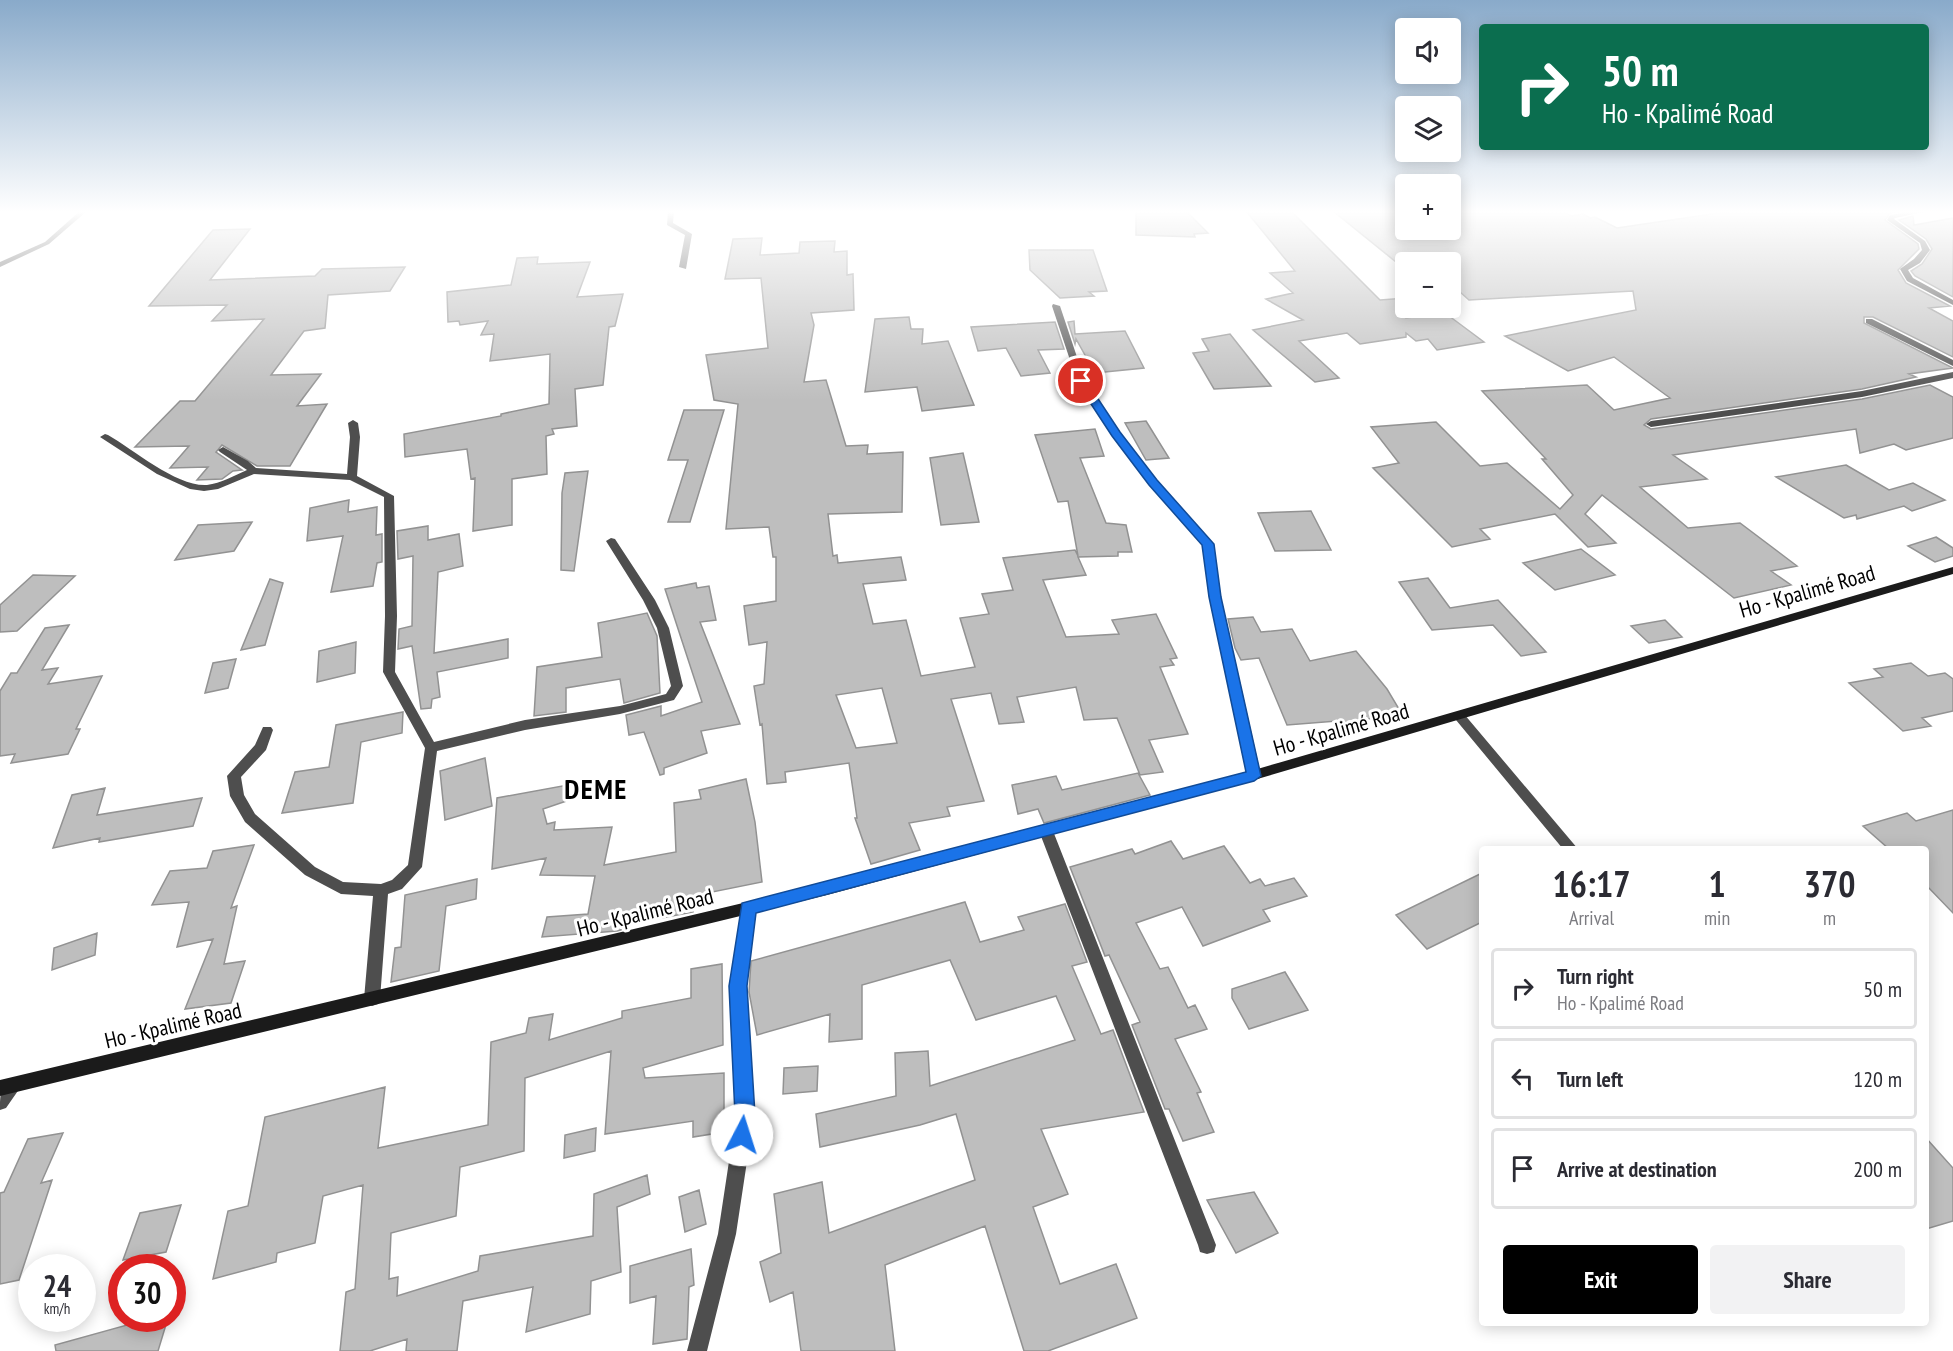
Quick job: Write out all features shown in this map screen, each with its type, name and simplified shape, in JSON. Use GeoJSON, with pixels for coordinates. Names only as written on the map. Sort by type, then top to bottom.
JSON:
{"type":"FeatureCollection","features":[{"type":"Feature","properties":{"kind":"main road","name":"Ho - Kpalimé Road"},"geometry":{"type":"LineString","coordinates":[[7,1086],[748,908],[1254,776],[1953,570]]}},
{"type":"Feature","properties":{"kind":"street"},"geometry":{"type":"LineString","coordinates":[[1907,274],[1910,279],[1953,303]]}},
{"type":"Feature","properties":{"kind":"street"},"geometry":{"type":"LineString","coordinates":[[1056,306],[1081,381],[1115,434],[1153,483],[1208,544],[1215,597],[1254,776]]}},
{"type":"Feature","properties":{"kind":"street"},"geometry":{"type":"LineString","coordinates":[[1869,321],[1953,363]]}},
{"type":"Feature","properties":{"kind":"street"},"geometry":{"type":"LineString","coordinates":[[1651,424],[1862,394],[1953,375]]}},
{"type":"Feature","properties":{"kind":"street"},"geometry":{"type":"LineString","coordinates":[[352,477],[351,464],[358,439],[353,423]]}},
{"type":"Feature","properties":{"kind":"street"},"geometry":{"type":"LineString","coordinates":[[105,438],[176,480],[201,489],[218,487],[253,471],[352,477],[389,496],[391,616],[389,672],[431,748],[415,867],[397,885],[381,890],[340,888],[310,871],[250,818],[237,796],[234,776],[261,747],[267,730]]}},
{"type":"Feature","properties":{"kind":"street"},"geometry":{"type":"LineString","coordinates":[[223,450],[245,463],[253,471]]}},
{"type":"Feature","properties":{"kind":"street"},"geometry":{"type":"LineString","coordinates":[[431,748],[525,725],[620,710],[670,697],[675,693],[677,686],[663,628],[649,600],[611,541]]}},
{"type":"Feature","properties":{"kind":"street"},"geometry":{"type":"LineString","coordinates":[[1460,717],[1568,846]]}},
{"type":"Feature","properties":{"kind":"street"},"geometry":{"type":"LineString","coordinates":[[1046,831],[1207,1245]]}},
{"type":"Feature","properties":{"kind":"street"},"geometry":{"type":"LineString","coordinates":[[372,999],[381,890]]}},
{"type":"Feature","properties":{"kind":"street"},"geometry":{"type":"LineString","coordinates":[[697,1351],[727,1234],[745,1115],[738,986],[748,908]]}},
{"type":"Feature","properties":{"kind":"street"},"geometry":{"type":"LineString","coordinates":[[0,1102],[7,1086]]}},
{"type":"Feature","properties":{"kind":"building"},"geometry":{"type":"Polygon","coordinates":[[[176,274],[215,274],[210,280],[315,276],[317,274],[401,274],[390,291],[328,295],[325,328],[304,331],[271,375],[321,374],[297,406],[327,404],[290,466],[257,466],[222,445],[216,452],[242,470],[233,471],[222,479],[197,480],[208,467],[170,468],[189,446],[135,447],[180,401],[195,401],[264,319],[212,321],[227,305],[149,306],[176,274]]]}},
{"type":"Feature","properties":{"kind":"building"},"geometry":{"type":"Polygon","coordinates":[[[513,274],[586,274],[577,297],[623,294],[615,326],[609,327],[603,385],[575,389],[577,426],[552,429],[554,434],[546,436],[547,474],[512,479],[512,525],[473,531],[475,478],[471,479],[467,449],[405,457],[404,434],[501,416],[501,414],[549,404],[550,354],[490,361],[494,334],[481,335],[488,321],[460,325],[459,321],[448,322],[447,292],[511,285],[513,274]]]}},
{"type":"Feature","properties":{"kind":"building"},"geometry":{"type":"Polygon","coordinates":[[[726,274],[853,274],[854,310],[811,313],[814,325],[804,382],[826,380],[846,446],[868,445],[867,454],[903,452],[902,512],[828,514],[833,556],[837,555],[838,563],[901,557],[906,580],[863,584],[873,624],[906,620],[921,676],[975,667],[960,618],[989,614],[982,594],[1013,590],[1003,558],[1075,550],[1078,556],[1068,501],[1058,502],[1035,435],[1095,429],[1104,456],[1080,458],[1106,523],[1126,525],[1132,552],[1118,552],[1118,556],[1078,557],[1086,575],[1043,580],[1066,637],[1119,634],[1112,620],[1156,614],[1177,658],[1170,659],[1174,665],[1160,667],[1188,734],[1149,740],[1163,772],[1140,775],[1117,718],[1084,720],[1076,687],[1017,697],[1024,722],[999,724],[991,693],[951,699],[984,801],[947,807],[950,816],[909,823],[920,850],[871,864],[855,818],[857,818],[849,763],[785,772],[786,782],[767,784],[762,724],[760,725],[754,686],[764,684],[767,642],[749,645],[744,606],[776,601],[776,557],[773,557],[769,527],[726,529],[738,404],[714,400],[706,355],[768,348],[761,278],[725,279],[726,274]],[[882,688],[836,695],[856,748],[897,743],[882,688]]]}},
{"type":"Feature","properties":{"kind":"building"},"geometry":{"type":"Polygon","coordinates":[[[1034,274],[1101,274],[1107,291],[1089,292],[1094,296],[1060,298],[1034,274]]]}},
{"type":"Feature","properties":{"kind":"building"},"geometry":{"type":"Polygon","coordinates":[[[1271,274],[1354,274],[1380,300],[1395,299],[1395,318],[1452,318],[1484,342],[1437,350],[1428,339],[1416,341],[1406,333],[1406,337],[1360,344],[1347,333],[1299,341],[1339,378],[1315,382],[1253,330],[1303,320],[1266,299],[1293,293],[1271,274]]]}},
{"type":"Feature","properties":{"kind":"building"},"geometry":{"type":"Polygon","coordinates":[[[1461,274],[1900,274],[1906,283],[1950,306],[1929,308],[1953,321],[1953,357],[1873,317],[1864,317],[1864,323],[1953,368],[1909,374],[1916,377],[1862,389],[1651,419],[1644,425],[1651,429],[1862,399],[1930,385],[1953,397],[1953,438],[1906,450],[1894,444],[1860,453],[1856,429],[1673,455],[1707,479],[1640,487],[1688,528],[1740,523],[1797,566],[1771,571],[1791,585],[1734,598],[1602,495],[1585,514],[1616,543],[1588,547],[1555,514],[1480,529],[1490,539],[1452,547],[1373,468],[1399,463],[1371,427],[1436,422],[1480,466],[1507,463],[1560,509],[1573,495],[1542,459],[1546,459],[1482,391],[1587,385],[1614,410],[1670,398],[1614,357],[1568,371],[1505,336],[1636,310],[1633,291],[1469,300],[1461,293],[1461,274]]]}},
{"type":"Feature","properties":{"kind":"building"},"geometry":{"type":"Polygon","coordinates":[[[1913,274],[1953,274],[1953,297],[1913,274]]]}},
{"type":"Feature","properties":{"kind":"building"},"geometry":{"type":"Polygon","coordinates":[[[909,317],[911,329],[923,329],[922,344],[948,341],[974,405],[922,411],[917,387],[865,392],[875,319],[909,317]]]}},
{"type":"Feature","properties":{"kind":"building"},"geometry":{"type":"Polygon","coordinates":[[[1074,321],[1075,334],[1125,331],[1144,368],[1095,373],[1076,339],[1075,344],[1068,322],[1074,321]]]}},
{"type":"Feature","properties":{"kind":"building"},"geometry":{"type":"Polygon","coordinates":[[[1055,322],[1064,349],[1038,350],[1050,373],[1021,376],[1006,348],[978,351],[971,327],[1055,322]]]}},
{"type":"Feature","properties":{"kind":"building"},"geometry":{"type":"Polygon","coordinates":[[[1230,334],[1271,386],[1214,389],[1193,353],[1209,351],[1202,339],[1230,334]]]}},
{"type":"Feature","properties":{"kind":"building"},"geometry":{"type":"Polygon","coordinates":[[[684,410],[724,410],[690,522],[668,522],[688,460],[668,460],[684,410]]]}},
{"type":"Feature","properties":{"kind":"building"},"geometry":{"type":"Polygon","coordinates":[[[1146,421],[1169,458],[1146,460],[1125,423],[1146,421]]]}},
{"type":"Feature","properties":{"kind":"building"},"geometry":{"type":"Polygon","coordinates":[[[963,453],[979,522],[941,525],[930,458],[963,453]]]}},
{"type":"Feature","properties":{"kind":"building"},"geometry":{"type":"Polygon","coordinates":[[[1846,465],[1889,490],[1913,483],[1945,500],[1912,511],[1904,506],[1857,519],[1856,515],[1844,518],[1776,477],[1846,465]]]}},
{"type":"Feature","properties":{"kind":"building"},"geometry":{"type":"Polygon","coordinates":[[[588,471],[574,571],[561,570],[562,493],[565,473],[588,471]]]}},
{"type":"Feature","properties":{"kind":"building"},"geometry":{"type":"Polygon","coordinates":[[[349,500],[348,512],[377,507],[376,535],[382,534],[382,562],[377,563],[373,586],[331,592],[343,536],[307,541],[310,508],[349,500]]]}},
{"type":"Feature","properties":{"kind":"building"},"geometry":{"type":"Polygon","coordinates":[[[1311,511],[1331,550],[1275,551],[1258,513],[1311,511]]]}},
{"type":"Feature","properties":{"kind":"building"},"geometry":{"type":"Polygon","coordinates":[[[252,522],[234,551],[175,560],[198,525],[252,522]]]}},
{"type":"Feature","properties":{"kind":"building"},"geometry":{"type":"Polygon","coordinates":[[[428,526],[428,540],[459,534],[463,566],[438,572],[434,653],[508,639],[508,658],[437,672],[440,697],[432,699],[431,708],[421,709],[412,646],[398,649],[399,629],[412,626],[413,556],[398,559],[397,531],[428,526]]]}},
{"type":"Feature","properties":{"kind":"building"},"geometry":{"type":"Polygon","coordinates":[[[1936,537],[1953,548],[1953,556],[1935,562],[1908,546],[1936,537]]]}},
{"type":"Feature","properties":{"kind":"building"},"geometry":{"type":"Polygon","coordinates":[[[1581,549],[1615,575],[1555,590],[1523,563],[1581,549]]]}},
{"type":"Feature","properties":{"kind":"building"},"geometry":{"type":"Polygon","coordinates":[[[33,575],[75,576],[17,631],[0,632],[0,605],[33,575]]]}},
{"type":"Feature","properties":{"kind":"building"},"geometry":{"type":"Polygon","coordinates":[[[1428,578],[1450,608],[1498,600],[1546,652],[1521,656],[1493,625],[1432,630],[1399,582],[1428,578]]]}},
{"type":"Feature","properties":{"kind":"building"},"geometry":{"type":"Polygon","coordinates":[[[270,579],[283,583],[265,645],[241,650],[270,579]]]}},
{"type":"Feature","properties":{"kind":"building"},"geometry":{"type":"Polygon","coordinates":[[[696,583],[697,588],[709,586],[716,620],[700,622],[740,724],[701,731],[707,753],[664,768],[664,774],[660,775],[644,732],[629,735],[626,715],[661,706],[661,716],[702,702],[665,589],[696,583]]]}},
{"type":"Feature","properties":{"kind":"building"},"geometry":{"type":"Polygon","coordinates":[[[647,613],[657,636],[660,693],[624,703],[620,679],[566,688],[566,712],[534,716],[537,667],[602,657],[598,623],[647,613]]]}},
{"type":"Feature","properties":{"kind":"building"},"geometry":{"type":"Polygon","coordinates":[[[1253,617],[1261,632],[1292,629],[1310,661],[1356,651],[1387,689],[1405,719],[1384,721],[1382,717],[1338,723],[1337,721],[1287,725],[1259,658],[1241,660],[1235,648],[1228,619],[1253,617]]]}},
{"type":"Feature","properties":{"kind":"building"},"geometry":{"type":"Polygon","coordinates":[[[1665,620],[1682,637],[1649,643],[1631,626],[1665,620]]]}},
{"type":"Feature","properties":{"kind":"building"},"geometry":{"type":"Polygon","coordinates":[[[69,625],[42,670],[58,668],[48,684],[102,676],[76,729],[80,729],[68,754],[11,763],[15,754],[0,756],[0,691],[11,673],[17,673],[45,628],[69,625]]]}},
{"type":"Feature","properties":{"kind":"building"},"geometry":{"type":"Polygon","coordinates":[[[356,642],[355,673],[317,682],[319,651],[356,642]]]}},
{"type":"Feature","properties":{"kind":"building"},"geometry":{"type":"Polygon","coordinates":[[[236,659],[228,688],[205,693],[213,663],[236,659]]]}},
{"type":"Feature","properties":{"kind":"building"},"geometry":{"type":"Polygon","coordinates":[[[1911,663],[1928,676],[1945,673],[1953,679],[1953,711],[1922,718],[1931,726],[1903,731],[1849,683],[1883,677],[1874,669],[1911,663]]]}},
{"type":"Feature","properties":{"kind":"building"},"geometry":{"type":"Polygon","coordinates":[[[403,712],[402,733],[361,742],[353,803],[282,813],[295,772],[329,767],[336,725],[403,712]]]}},
{"type":"Feature","properties":{"kind":"building"},"geometry":{"type":"Polygon","coordinates":[[[485,758],[492,806],[445,820],[440,771],[485,758]]]}},
{"type":"Feature","properties":{"kind":"building"},"geometry":{"type":"Polygon","coordinates":[[[1138,773],[1150,795],[1044,823],[1038,809],[1018,814],[1012,785],[1056,776],[1062,790],[1138,773]]]}},
{"type":"Feature","properties":{"kind":"building"},"geometry":{"type":"Polygon","coordinates":[[[746,779],[755,822],[762,882],[692,896],[693,912],[621,926],[621,930],[617,931],[542,937],[547,917],[588,914],[595,876],[540,875],[546,858],[492,869],[497,798],[584,782],[587,794],[543,809],[547,824],[555,822],[554,830],[612,827],[604,865],[676,852],[674,803],[701,799],[699,790],[746,779]]]}},
{"type":"Feature","properties":{"kind":"building"},"geometry":{"type":"Polygon","coordinates":[[[105,788],[97,815],[202,798],[193,826],[99,842],[100,838],[53,848],[72,795],[105,788]]]}},
{"type":"Feature","properties":{"kind":"building"},"geometry":{"type":"Polygon","coordinates":[[[1953,810],[1953,913],[1929,888],[1929,846],[1886,846],[1863,826],[1907,813],[1916,821],[1953,810]]]}},
{"type":"Feature","properties":{"kind":"building"},"geometry":{"type":"Polygon","coordinates":[[[1171,841],[1183,859],[1224,846],[1250,883],[1260,879],[1265,886],[1294,878],[1307,896],[1263,910],[1270,921],[1203,946],[1182,907],[1136,923],[1160,969],[1168,967],[1188,1008],[1195,1005],[1207,1029],[1175,1039],[1201,1092],[1197,1093],[1214,1132],[1183,1141],[1169,1109],[1165,1109],[1132,1025],[1140,1022],[1109,955],[1105,956],[1070,867],[1132,849],[1135,854],[1171,841]]]}},
{"type":"Feature","properties":{"kind":"building"},"geometry":{"type":"Polygon","coordinates":[[[254,845],[231,908],[237,906],[224,964],[245,961],[231,1003],[185,1009],[213,939],[177,947],[189,902],[152,905],[170,871],[207,868],[213,851],[254,845]]]}},
{"type":"Feature","properties":{"kind":"building"},"geometry":{"type":"Polygon","coordinates":[[[1479,874],[1479,923],[1427,949],[1396,915],[1479,874]]]}},
{"type":"Feature","properties":{"kind":"building"},"geometry":{"type":"Polygon","coordinates":[[[477,879],[476,899],[446,906],[439,971],[391,982],[395,948],[401,947],[405,895],[477,879]]]}},
{"type":"Feature","properties":{"kind":"building"},"geometry":{"type":"Polygon","coordinates":[[[965,902],[980,942],[1024,930],[1018,917],[1065,904],[1087,962],[1072,966],[1101,1034],[1113,1030],[1144,1112],[1041,1129],[1068,1194],[1033,1207],[1060,1284],[1116,1264],[1137,1318],[1048,1351],[1024,1351],[985,1226],[885,1265],[895,1351],[801,1351],[793,1292],[770,1302],[760,1262],[781,1253],[774,1194],[822,1182],[829,1233],[975,1180],[956,1114],[920,1125],[820,1147],[816,1114],[896,1096],[895,1053],[928,1051],[930,1086],[1075,1040],[1056,996],[976,1020],[950,960],[862,985],[862,1039],[829,1042],[830,1014],[757,1035],[749,992],[751,961],[965,902]]]}},
{"type":"Feature","properties":{"kind":"building"},"geometry":{"type":"Polygon","coordinates":[[[97,933],[95,955],[52,970],[54,948],[97,933]]]}},
{"type":"Feature","properties":{"kind":"building"},"geometry":{"type":"Polygon","coordinates":[[[722,964],[723,1045],[643,1068],[645,1078],[724,1073],[724,1132],[693,1137],[693,1121],[605,1134],[611,1051],[525,1078],[524,1151],[460,1167],[456,1216],[391,1233],[389,1279],[398,1277],[397,1296],[478,1271],[480,1256],[593,1236],[594,1194],[647,1175],[650,1194],[617,1207],[621,1272],[591,1281],[590,1314],[526,1332],[533,1287],[463,1301],[457,1351],[406,1351],[407,1339],[370,1351],[340,1351],[346,1292],[355,1289],[363,1185],[323,1196],[315,1243],[277,1253],[276,1262],[213,1279],[228,1211],[248,1206],[265,1117],[385,1087],[378,1148],[488,1125],[491,1042],[526,1033],[529,1018],[553,1014],[549,1040],[622,1018],[622,1011],[691,998],[691,969],[722,964]]]}},
{"type":"Feature","properties":{"kind":"building"},"geometry":{"type":"Polygon","coordinates":[[[1285,972],[1308,1010],[1249,1029],[1232,998],[1232,989],[1285,972]]]}},
{"type":"Feature","properties":{"kind":"building"},"geometry":{"type":"Polygon","coordinates":[[[818,1066],[817,1091],[783,1094],[784,1068],[818,1066]]]}},
{"type":"Feature","properties":{"kind":"building"},"geometry":{"type":"Polygon","coordinates":[[[596,1128],[595,1151],[564,1158],[565,1135],[596,1128]]]}},
{"type":"Feature","properties":{"kind":"building"},"geometry":{"type":"Polygon","coordinates":[[[63,1133],[41,1183],[52,1180],[28,1254],[18,1254],[18,1280],[0,1284],[0,1193],[4,1192],[28,1139],[63,1133]]]}},
{"type":"Feature","properties":{"kind":"building"},"geometry":{"type":"Polygon","coordinates":[[[1929,1141],[1953,1168],[1953,1221],[1929,1228],[1929,1141]]]}},
{"type":"Feature","properties":{"kind":"building"},"geometry":{"type":"Polygon","coordinates":[[[699,1190],[706,1224],[685,1232],[679,1197],[699,1190]]]}},
{"type":"Feature","properties":{"kind":"building"},"geometry":{"type":"Polygon","coordinates":[[[1254,1192],[1278,1233],[1236,1253],[1207,1200],[1254,1192]]]}},
{"type":"Feature","properties":{"kind":"building"},"geometry":{"type":"Polygon","coordinates":[[[181,1205],[166,1252],[125,1254],[140,1213],[181,1205]]]}},
{"type":"Feature","properties":{"kind":"building"},"geometry":{"type":"Polygon","coordinates":[[[691,1249],[694,1285],[689,1287],[687,1339],[653,1344],[656,1296],[630,1303],[630,1266],[691,1249]]]}},
{"type":"Feature","properties":{"kind":"building"},"geometry":{"type":"Polygon","coordinates":[[[108,1330],[164,1332],[158,1351],[56,1351],[55,1345],[108,1330]]]}},
{"type":"Feature","properties":{"kind":"district","name":"DEME"},"geometry":{"type":"Point","coordinates":[596,789]}},
{"type":"Feature","properties":{"kind":"route"},"geometry":{"type":"LineString","coordinates":[[742,1135],[745,1115],[738,986],[748,908],[1254,776],[1215,597],[1208,544],[1153,483],[1115,434],[1097,402],[1081,381]]}}]}
